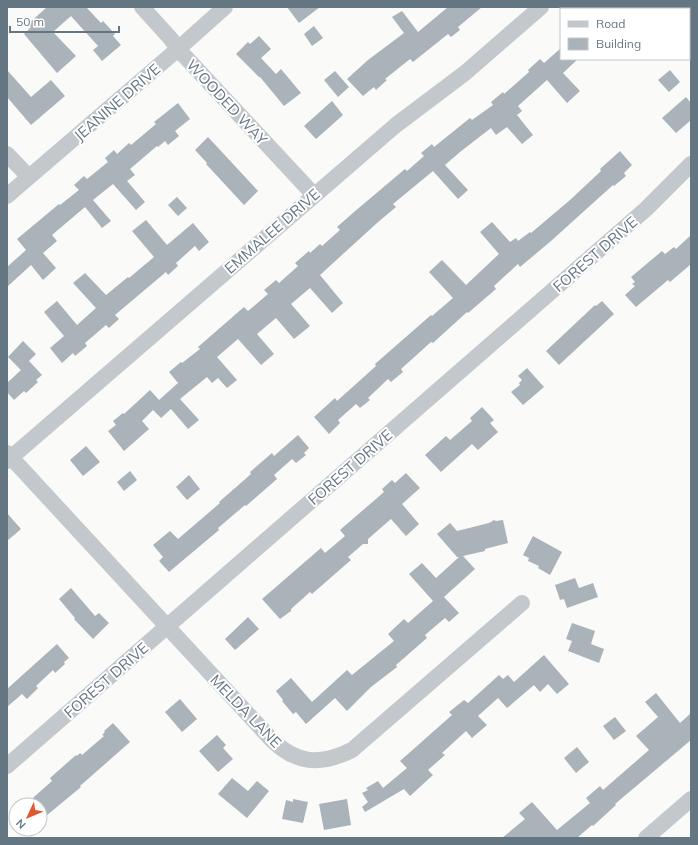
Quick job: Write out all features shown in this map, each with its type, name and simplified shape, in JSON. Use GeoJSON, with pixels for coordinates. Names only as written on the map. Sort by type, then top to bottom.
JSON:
{"type":"FeatureCollection","features":[{"type":"Feature","properties":{"kind":"street","name":"WOODED WAY"},"geometry":{"type":"LineString","coordinates":[[142,7],[178,49],[314,195]]}},
{"type":"Feature","properties":{"kind":"street","name":"JEANINE DRIVE"},"geometry":{"type":"LineString","coordinates":[[7,196],[225,7]]}},
{"type":"Feature","properties":{"kind":"street","name":"EMMALEE DRIVE"},"geometry":{"type":"LineString","coordinates":[[8,457],[396,125],[466,73],[541,7]]}},
{"type":"Feature","properties":{"kind":"street"},"geometry":{"type":"LineString","coordinates":[[7,154],[29,177]]}},
{"type":"Feature","properties":{"kind":"street","name":"FOREST DRIVE"},"geometry":{"type":"LineString","coordinates":[[7,766],[646,209],[691,164]]}},
{"type":"Feature","properties":{"kind":"street","name":"MELDA LANE"},"geometry":{"type":"LineString","coordinates":[[8,457],[280,748],[294,756],[308,760],[323,760],[337,757],[352,750],[522,603]]}},
{"type":"Feature","properties":{"kind":"street"},"geometry":{"type":"LineString","coordinates":[[646,838],[691,799]]}},
{"type":"Feature","properties":{"kind":"building"},"geometry":{"type":"Polygon","coordinates":[[[47,7],[86,7],[101,23],[103,21],[115,34],[113,36],[121,45],[102,61],[93,50],[98,46],[71,16],[53,32],[76,56],[57,73],[24,34],[31,27],[28,24],[47,7]]]}},
{"type":"Feature","properties":{"kind":"building"},"geometry":{"type":"Polygon","coordinates":[[[287,7],[320,7],[299,23],[287,7]]]}},
{"type":"Feature","properties":{"kind":"building"},"geometry":{"type":"Polygon","coordinates":[[[448,7],[482,7],[458,27],[460,30],[451,37],[448,34],[413,62],[410,59],[385,79],[387,80],[376,90],[374,87],[363,96],[347,79],[368,60],[404,33],[392,17],[402,11],[418,32],[448,7]]]}},
{"type":"Feature","properties":{"kind":"building"},"geometry":{"type":"Polygon","coordinates":[[[314,26],[323,38],[312,46],[304,34],[314,26]]]}},
{"type":"Feature","properties":{"kind":"building"},"geometry":{"type":"Polygon","coordinates":[[[259,36],[271,49],[261,58],[276,74],[281,69],[301,93],[284,106],[260,77],[236,54],[248,42],[250,44],[259,36]]]}},
{"type":"Feature","properties":{"kind":"building"},"geometry":{"type":"Polygon","coordinates":[[[560,49],[560,60],[577,60],[563,73],[580,91],[567,103],[547,80],[518,106],[522,111],[517,115],[533,135],[522,144],[507,127],[496,135],[491,128],[445,165],[468,190],[458,199],[433,171],[393,204],[396,207],[320,275],[343,303],[332,313],[310,288],[291,304],[310,326],[294,339],[276,318],[257,334],[274,354],[261,365],[238,339],[217,357],[237,380],[227,388],[218,378],[212,383],[207,377],[180,399],[199,420],[188,429],[171,409],[161,418],[153,410],[142,421],[149,429],[124,451],[108,431],[116,425],[113,421],[123,413],[124,414],[150,390],[159,400],[178,383],[169,372],[200,349],[198,347],[244,307],[248,311],[268,294],[264,290],[276,280],[279,283],[298,266],[295,263],[309,251],[310,253],[320,244],[322,246],[340,230],[337,227],[354,212],[405,169],[407,171],[424,156],[421,153],[432,144],[434,147],[470,118],[472,120],[493,105],[491,102],[503,92],[504,94],[529,72],[528,70],[540,59],[544,63],[560,49]]]}},
{"type":"Feature","properties":{"kind":"building"},"geometry":{"type":"Polygon","coordinates":[[[7,70],[31,97],[51,80],[65,96],[31,125],[7,97],[7,70]]]}},
{"type":"Feature","properties":{"kind":"building"},"geometry":{"type":"Polygon","coordinates":[[[670,70],[680,82],[669,92],[658,80],[670,70]]]}},
{"type":"Feature","properties":{"kind":"building"},"geometry":{"type":"Polygon","coordinates":[[[335,71],[349,87],[338,97],[324,80],[335,71]]]}},
{"type":"Feature","properties":{"kind":"building"},"geometry":{"type":"Polygon","coordinates":[[[686,97],[691,103],[691,120],[676,133],[662,118],[686,97]]]}},
{"type":"Feature","properties":{"kind":"building"},"geometry":{"type":"Polygon","coordinates":[[[332,101],[343,115],[316,139],[304,126],[332,101]]]}},
{"type":"Feature","properties":{"kind":"building"},"geometry":{"type":"Polygon","coordinates":[[[178,103],[190,119],[175,131],[179,136],[168,145],[165,141],[158,147],[157,146],[130,169],[135,175],[127,181],[145,202],[136,210],[113,184],[93,200],[111,221],[102,228],[85,207],[52,235],[57,241],[43,253],[56,268],[43,280],[31,265],[7,287],[7,267],[26,250],[17,239],[59,204],[60,205],[79,190],[74,185],[84,176],[87,179],[108,162],[105,158],[114,150],[117,154],[129,143],[131,145],[156,124],[154,122],[178,103]]]}},
{"type":"Feature","properties":{"kind":"building"},"geometry":{"type":"Polygon","coordinates":[[[208,137],[258,191],[244,205],[195,150],[208,137]]]}},
{"type":"Feature","properties":{"kind":"building"},"geometry":{"type":"Polygon","coordinates":[[[620,151],[632,165],[624,173],[626,176],[614,186],[613,185],[520,267],[518,264],[494,286],[496,289],[468,313],[467,312],[433,343],[431,342],[401,369],[403,372],[391,382],[388,379],[368,398],[370,400],[360,408],[356,404],[338,420],[340,423],[329,434],[314,417],[335,398],[337,401],[376,366],[375,364],[431,315],[432,316],[453,298],[429,272],[442,260],[466,285],[499,254],[480,232],[492,222],[510,242],[516,238],[518,241],[530,232],[531,233],[570,200],[620,151]]]}},
{"type":"Feature","properties":{"kind":"building"},"geometry":{"type":"Polygon","coordinates":[[[177,197],[187,208],[178,216],[168,205],[177,197]]]}},
{"type":"Feature","properties":{"kind":"building"},"geometry":{"type":"Polygon","coordinates":[[[146,220],[167,245],[193,223],[209,242],[199,251],[195,246],[176,263],[178,266],[168,275],[166,272],[115,315],[119,319],[109,328],[106,325],[85,343],[87,346],[75,356],[73,353],[62,363],[50,348],[64,336],[44,312],[57,301],[77,325],[96,308],[73,283],[85,273],[106,295],[154,257],[132,231],[146,220]]]}},
{"type":"Feature","properties":{"kind":"building"},"geometry":{"type":"Polygon","coordinates":[[[691,235],[691,264],[670,282],[668,280],[636,307],[625,295],[635,286],[632,284],[635,282],[631,277],[662,251],[665,254],[674,247],[676,249],[691,235]]]}},
{"type":"Feature","properties":{"kind":"building"},"geometry":{"type":"Polygon","coordinates":[[[602,301],[614,314],[559,365],[546,351],[595,305],[596,306],[602,301]]]}},
{"type":"Feature","properties":{"kind":"building"},"geometry":{"type":"Polygon","coordinates":[[[23,341],[36,354],[29,361],[42,375],[36,380],[38,382],[26,393],[24,391],[14,400],[7,392],[7,383],[21,370],[8,357],[23,341]]]}},
{"type":"Feature","properties":{"kind":"building"},"geometry":{"type":"Polygon","coordinates":[[[527,368],[544,387],[523,405],[511,392],[520,385],[519,383],[522,380],[518,376],[527,368]]]}},
{"type":"Feature","properties":{"kind":"building"},"geometry":{"type":"Polygon","coordinates":[[[482,407],[494,420],[490,423],[498,432],[478,450],[472,444],[441,472],[425,455],[446,436],[450,440],[472,421],[470,418],[482,407]]]}},
{"type":"Feature","properties":{"kind":"building"},"geometry":{"type":"Polygon","coordinates":[[[298,435],[309,448],[304,453],[306,455],[296,463],[292,459],[274,475],[277,479],[218,528],[219,530],[169,572],[159,561],[163,557],[153,545],[170,531],[178,539],[220,503],[219,502],[251,474],[250,472],[272,453],[274,456],[298,435]]]}},
{"type":"Feature","properties":{"kind":"building"},"geometry":{"type":"Polygon","coordinates":[[[86,446],[100,462],[83,476],[70,460],[86,446]]]}},
{"type":"Feature","properties":{"kind":"building"},"geometry":{"type":"Polygon","coordinates":[[[130,471],[137,480],[124,491],[117,482],[130,471]]]}},
{"type":"Feature","properties":{"kind":"building"},"geometry":{"type":"Polygon","coordinates":[[[406,473],[420,488],[402,504],[419,524],[406,536],[391,519],[368,539],[368,544],[363,544],[348,557],[351,560],[312,594],[310,592],[291,609],[291,611],[280,619],[262,599],[321,548],[325,553],[345,536],[340,530],[384,492],[382,489],[392,480],[395,483],[406,473]]]}},
{"type":"Feature","properties":{"kind":"building"},"geometry":{"type":"Polygon","coordinates":[[[189,475],[200,489],[187,500],[176,487],[189,475]]]}},
{"type":"Feature","properties":{"kind":"building"},"geometry":{"type":"Polygon","coordinates":[[[7,513],[21,529],[7,541],[7,513]]]}},
{"type":"Feature","properties":{"kind":"building"},"geometry":{"type":"Polygon","coordinates":[[[494,520],[503,520],[508,543],[485,549],[485,551],[463,556],[475,569],[444,597],[459,613],[449,622],[445,618],[425,635],[427,638],[396,665],[397,667],[371,687],[347,711],[335,698],[306,724],[296,712],[293,714],[276,691],[291,678],[312,702],[347,670],[352,675],[394,641],[388,634],[404,619],[408,623],[433,601],[409,574],[422,563],[436,578],[459,557],[457,557],[437,534],[450,523],[457,531],[489,523],[494,520]]]}},
{"type":"Feature","properties":{"kind":"building"},"geometry":{"type":"Polygon","coordinates":[[[533,536],[562,552],[550,575],[538,568],[539,566],[528,561],[529,558],[523,555],[533,536]]]}},
{"type":"Feature","properties":{"kind":"building"},"geometry":{"type":"Polygon","coordinates":[[[575,578],[579,588],[593,583],[598,597],[567,608],[564,599],[560,600],[555,585],[575,578]]]}},
{"type":"Feature","properties":{"kind":"building"},"geometry":{"type":"Polygon","coordinates":[[[71,588],[95,616],[99,613],[109,623],[93,639],[74,619],[75,618],[59,599],[71,588]]]}},
{"type":"Feature","properties":{"kind":"building"},"geometry":{"type":"Polygon","coordinates":[[[248,617],[259,629],[235,650],[225,639],[248,617]]]}},
{"type":"Feature","properties":{"kind":"building"},"geometry":{"type":"Polygon","coordinates":[[[572,623],[595,631],[591,644],[604,649],[599,663],[568,651],[572,641],[566,639],[572,623]]]}},
{"type":"Feature","properties":{"kind":"building"},"geometry":{"type":"Polygon","coordinates":[[[57,644],[69,658],[64,662],[65,664],[55,673],[53,670],[36,686],[38,688],[27,699],[22,694],[7,707],[7,689],[57,644]]]}},
{"type":"Feature","properties":{"kind":"building"},"geometry":{"type":"Polygon","coordinates":[[[544,655],[569,684],[557,694],[548,684],[540,692],[534,685],[507,708],[498,698],[478,716],[487,725],[472,738],[466,731],[442,753],[445,755],[428,770],[433,775],[410,796],[404,789],[365,812],[362,807],[368,802],[362,793],[368,790],[366,788],[378,781],[383,788],[407,768],[400,761],[452,715],[449,712],[464,700],[468,703],[499,675],[503,679],[508,675],[514,682],[544,655]]]}},
{"type":"Feature","properties":{"kind":"building"},"geometry":{"type":"Polygon","coordinates":[[[656,693],[680,723],[691,713],[691,740],[615,804],[616,805],[593,826],[592,825],[577,838],[502,838],[525,819],[519,813],[532,802],[557,830],[590,803],[586,798],[600,786],[603,790],[649,750],[636,736],[658,717],[645,702],[656,693]]]}},
{"type":"Feature","properties":{"kind":"building"},"geometry":{"type":"Polygon","coordinates":[[[180,699],[197,719],[182,732],[165,712],[180,699]]]}},
{"type":"Feature","properties":{"kind":"building"},"geometry":{"type":"Polygon","coordinates":[[[615,717],[626,731],[614,740],[603,726],[615,717]]]}},
{"type":"Feature","properties":{"kind":"building"},"geometry":{"type":"Polygon","coordinates":[[[113,723],[130,742],[80,786],[81,787],[48,814],[48,797],[34,797],[52,781],[50,778],[76,755],[77,756],[80,753],[82,755],[104,736],[102,735],[105,732],[104,731],[113,723]]]}},
{"type":"Feature","properties":{"kind":"building"},"geometry":{"type":"Polygon","coordinates":[[[217,735],[226,745],[223,748],[233,759],[218,772],[199,751],[217,735]]]}},
{"type":"Feature","properties":{"kind":"building"},"geometry":{"type":"Polygon","coordinates":[[[577,747],[589,762],[576,773],[564,758],[577,747]]]}},
{"type":"Feature","properties":{"kind":"building"},"geometry":{"type":"Polygon","coordinates":[[[232,778],[248,791],[257,781],[269,791],[247,818],[218,794],[232,778]]]}},
{"type":"Feature","properties":{"kind":"building"},"geometry":{"type":"Polygon","coordinates":[[[293,799],[308,802],[303,823],[282,819],[286,800],[293,802],[293,799]]]}},
{"type":"Feature","properties":{"kind":"building"},"geometry":{"type":"Polygon","coordinates":[[[347,799],[351,825],[324,830],[319,804],[347,799]]]}}]}
